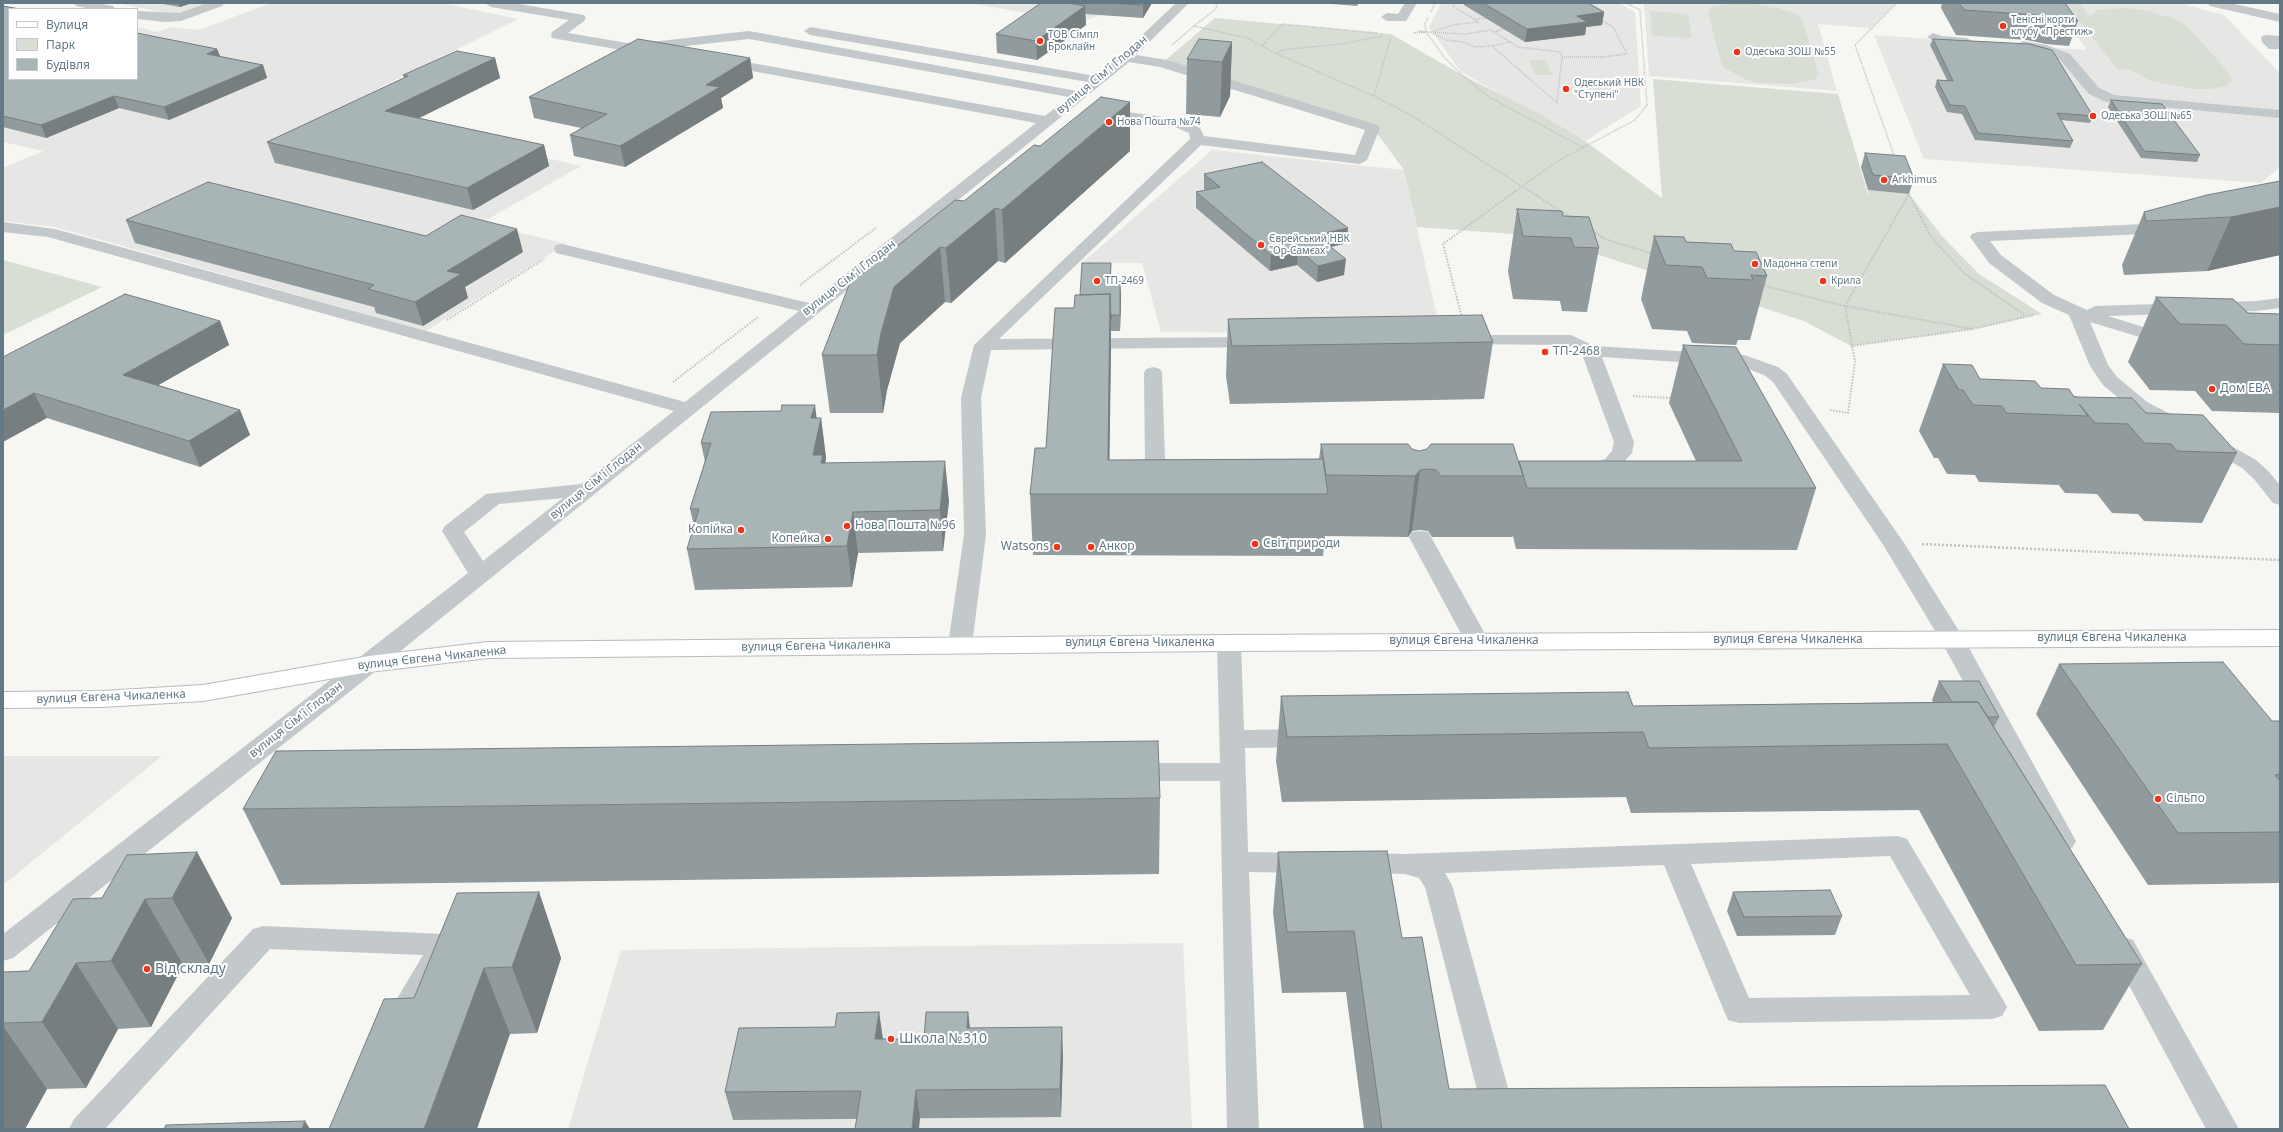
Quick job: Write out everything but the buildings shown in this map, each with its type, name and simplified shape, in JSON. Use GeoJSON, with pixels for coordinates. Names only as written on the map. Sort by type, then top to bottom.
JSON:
{"type":"FeatureCollection","features":[{"type":"Feature","properties":{"kind":"main road","name":"вулиця Євгена Чикаленка"},"geometry":{"type":"LineString","coordinates":[[3,700],[102,699],[203,693],[369,664],[488,650],[1477,641],[2280,638]]}},
{"type":"Feature","properties":{"kind":"street"},"geometry":{"type":"LineString","coordinates":[[80,3],[104,8]]}},
{"type":"Feature","properties":{"kind":"street"},"geometry":{"type":"LineString","coordinates":[[138,15],[165,18],[181,17],[218,3]]}},
{"type":"Feature","properties":{"kind":"street"},"geometry":{"type":"LineString","coordinates":[[491,3],[580,18],[557,35],[633,48],[749,35],[1079,96]]}},
{"type":"Feature","properties":{"kind":"street","name":"вулиця Сім'ї Глодан"},"geometry":{"type":"LineString","coordinates":[[3,950],[369,664],[686,408],[1048,121],[1126,58],[1183,3]]}},
{"type":"Feature","properties":{"kind":"street"},"geometry":{"type":"LineString","coordinates":[[1387,17],[1402,18],[1411,3]]}},
{"type":"Feature","properties":{"kind":"street"},"geometry":{"type":"LineString","coordinates":[[2214,3],[2280,18]]}},
{"type":"Feature","properties":{"kind":"street"},"geometry":{"type":"LineString","coordinates":[[804,30],[1098,80]]}},
{"type":"Feature","properties":{"kind":"street"},"geometry":{"type":"LineString","coordinates":[[1934,37],[1940,40],[1979,42]]}},
{"type":"Feature","properties":{"kind":"street"},"geometry":{"type":"LineString","coordinates":[[2011,44],[2041,48],[2065,57],[2094,91],[2111,99],[2280,114]]}},
{"type":"Feature","properties":{"kind":"street"},"geometry":{"type":"LineString","coordinates":[[1126,58],[1152,61],[1373,128],[1360,160],[1198,140]]}},
{"type":"Feature","properties":{"kind":"street"},"geometry":{"type":"LineString","coordinates":[[752,66],[1048,121]]}},
{"type":"Feature","properties":{"kind":"street"},"geometry":{"type":"LineString","coordinates":[[1064,107],[1179,123],[1195,131],[1198,140]]}},
{"type":"Feature","properties":{"kind":"street"},"geometry":{"type":"LineString","coordinates":[[960,645],[975,535],[971,398],[983,345],[1198,140]]}},
{"type":"Feature","properties":{"kind":"street"},"geometry":{"type":"LineString","coordinates":[[2182,222],[2144,229],[1978,237],[1995,259],[2048,299],[2077,312],[2182,345]]}},
{"type":"Feature","properties":{"kind":"street"},"geometry":{"type":"LineString","coordinates":[[3,227],[48,232],[686,408]]}},
{"type":"Feature","properties":{"kind":"street"},"geometry":{"type":"LineString","coordinates":[[562,249],[811,309]]}},
{"type":"Feature","properties":{"kind":"street"},"geometry":{"type":"LineString","coordinates":[[2077,312],[2256,306],[2280,303]]}},
{"type":"Feature","properties":{"kind":"street"},"geometry":{"type":"LineString","coordinates":[[2077,312],[2099,366],[2125,395],[2140,406],[2249,464],[2276,489]]}},
{"type":"Feature","properties":{"kind":"street"},"geometry":{"type":"LineString","coordinates":[[1444,340],[1571,340],[1590,351],[1744,361],[1771,371],[1780,378],[1893,543],[1952,639],[2074,860]]}},
{"type":"Feature","properties":{"kind":"street"},"geometry":{"type":"LineString","coordinates":[[983,345],[1277,342]]}},
{"type":"Feature","properties":{"kind":"street"},"geometry":{"type":"LineString","coordinates":[[1573,471],[1596,470],[1612,463],[1622,453],[1624,442],[1590,351]]}},
{"type":"Feature","properties":{"kind":"street"},"geometry":{"type":"LineString","coordinates":[[1153,373],[1155,460],[1169,471],[1200,476]]}},
{"type":"Feature","properties":{"kind":"street"},"geometry":{"type":"LineString","coordinates":[[480,574],[453,530],[493,498],[585,490]]}},
{"type":"Feature","properties":{"kind":"street"},"geometry":{"type":"LineString","coordinates":[[1420,536],[1477,641]]}},
{"type":"Feature","properties":{"kind":"street"},"geometry":{"type":"LineString","coordinates":[[1229,643],[1243,1129]]}},
{"type":"Feature","properties":{"kind":"street"},"geometry":{"type":"LineString","coordinates":[[1232,739],[1327,738]]}},
{"type":"Feature","properties":{"kind":"street"},"geometry":{"type":"LineString","coordinates":[[1105,772],[1233,772]]}},
{"type":"Feature","properties":{"kind":"street"},"geometry":{"type":"LineString","coordinates":[[1236,862],[1405,864],[1898,846],[1992,1007],[1739,1011],[1674,855]]}},
{"type":"Feature","properties":{"kind":"street"},"geometry":{"type":"LineString","coordinates":[[1405,864],[1428,870],[1438,885],[1501,1121],[1525,1120]]}},
{"type":"Feature","properties":{"kind":"street"},"geometry":{"type":"LineString","coordinates":[[2112,929],[2222,1129]]}},
{"type":"Feature","properties":{"kind":"street"},"geometry":{"type":"LineString","coordinates":[[85,1129],[263,937],[445,945],[384,1044]]}},
{"type":"Feature","properties":{"kind":"path"},"geometry":{"type":"LineString","coordinates":[[1152,61],[1216,8],[1217,3]]}},
{"type":"Feature","properties":{"kind":"path"},"geometry":{"type":"LineString","coordinates":[[1435,3],[1425,24],[1426,32],[1445,58],[1462,75],[1488,97],[1584,148]]}},
{"type":"Feature","properties":{"kind":"path"},"geometry":{"type":"LineString","coordinates":[[1431,32],[1452,25],[1478,22],[1454,8],[1453,3]]}},
{"type":"Feature","properties":{"kind":"path"},"geometry":{"type":"LineString","coordinates":[[1467,340],[1443,244],[1556,162],[1635,120],[1647,105],[1640,10],[1626,3]]}},
{"type":"Feature","properties":{"kind":"path"},"geometry":{"type":"LineString","coordinates":[[1897,164],[1855,46],[1870,28],[1898,3]]}},
{"type":"Feature","properties":{"kind":"path"},"geometry":{"type":"LineString","coordinates":[[1562,57],[1601,57],[1627,54],[1613,27],[1596,17]]}},
{"type":"Feature","properties":{"kind":"path"},"geometry":{"type":"LineString","coordinates":[[1474,19],[1494,18]]}},
{"type":"Feature","properties":{"kind":"path"},"geometry":{"type":"LineString","coordinates":[[1262,46],[1282,24],[1383,34]]}},
{"type":"Feature","properties":{"kind":"path"},"geometry":{"type":"LineString","coordinates":[[1194,26],[1247,38],[1276,54],[1374,96],[1411,115],[1522,188],[1573,219]]}},
{"type":"Feature","properties":{"kind":"path"},"geometry":{"type":"LineString","coordinates":[[1494,32],[1507,28]]}},
{"type":"Feature","properties":{"kind":"path"},"geometry":{"type":"LineString","coordinates":[[1426,32],[1466,34],[1491,30],[1518,47],[1560,52],[1562,57],[1557,103],[1492,46]]}},
{"type":"Feature","properties":{"kind":"path"},"geometry":{"type":"LineString","coordinates":[[1431,32],[1446,40],[1464,42],[1475,47],[1492,46],[1511,42]]}},
{"type":"Feature","properties":{"kind":"path"},"geometry":{"type":"LineString","coordinates":[[1276,54],[1282,50],[1341,44],[1391,34],[1374,96]]}},
{"type":"Feature","properties":{"kind":"path"},"geometry":{"type":"LineString","coordinates":[[1907,188],[1931,237],[1965,274],[2025,316]]}},
{"type":"Feature","properties":{"kind":"path"},"geometry":{"type":"LineString","coordinates":[[1797,403],[1848,413],[1855,362],[1845,306],[1909,194]]}},
{"type":"Feature","properties":{"kind":"path"},"geometry":{"type":"LineString","coordinates":[[1592,231],[1605,239],[1656,255]]}},
{"type":"Feature","properties":{"kind":"path"},"geometry":{"type":"LineString","coordinates":[[450,325],[443,323],[545,259]]}},
{"type":"Feature","properties":{"kind":"path"},"geometry":{"type":"LineString","coordinates":[[1760,284],[1845,306],[1973,329]]}},
{"type":"Feature","properties":{"kind":"path"},"geometry":{"type":"LineString","coordinates":[[1851,346],[1973,329],[2025,316],[2077,312]]}},
{"type":"Feature","properties":{"kind":"path"},"geometry":{"type":"LineString","coordinates":[[666,379],[674,381]]}},
{"type":"Feature","properties":{"kind":"path"},"geometry":{"type":"LineString","coordinates":[[1631,396],[1678,398]]}},
{"type":"Feature","properties":{"kind":"path"},"geometry":{"type":"LineString","coordinates":[[1893,543],[2280,560]]}},
{"type":"Feature","properties":{"kind":"shaded area"},"geometry":{"type":"Polygon","coordinates":[[[117,3],[206,3],[174,15],[117,3]]]}},
{"type":"Feature","properties":{"kind":"shaded area"},"geometry":{"type":"Polygon","coordinates":[[[271,3],[442,3],[518,19],[337,109],[581,166],[481,223],[566,244],[426,331],[55,227],[3,221],[3,168],[43,151],[3,142],[3,8],[8,80],[138,80],[138,27],[157,32],[172,27],[199,30],[271,3]]]}},
{"type":"Feature","properties":{"kind":"shaded area"},"geometry":{"type":"Polygon","coordinates":[[[969,3],[1121,3],[1116,11],[1079,22],[969,3]]]}},
{"type":"Feature","properties":{"kind":"shaded area","name":"Одеський НВК \"Ступені\""},"geometry":{"type":"Polygon","coordinates":[[[1441,3],[1619,3],[1635,12],[1641,106],[1585,141],[1461,72],[1429,27],[1441,3]]]}},
{"type":"Feature","properties":{"kind":"shaded area","name":"Одеська ЗОШ №55"},"geometry":{"type":"Polygon","coordinates":[[[1644,3],[1897,3],[1870,28],[1818,24],[1837,91],[1649,76],[1644,3]]]}},
{"type":"Feature","properties":{"kind":"shaded area","name":"Одеська ЗОШ №65"},"geometry":{"type":"Polygon","coordinates":[[[2054,3],[2179,3],[2224,15],[2280,73],[2280,167],[2261,183],[1924,159],[1874,35],[2087,50],[2054,3]]]}},
{"type":"Feature","properties":{"kind":"shaded area","name":"Єврейський НВК \"Ор-Самєах\""},"geometry":{"type":"Polygon","coordinates":[[[1212,150],[1404,170],[1441,334],[1161,332],[1142,263],[1082,263],[1212,150]]]}},
{"type":"Feature","properties":{"kind":"shaded area"},"geometry":{"type":"Polygon","coordinates":[[[3,756],[162,756],[3,885],[3,756]]]}},
{"type":"Feature","properties":{"kind":"shaded area","name":"Школа №310"},"geometry":{"type":"Polygon","coordinates":[[[1183,943],[1192,1129],[568,1129],[621,950],[1183,943]]]}},
{"type":"Feature","properties":{"kind":"green space"},"geometry":{"type":"Polygon","coordinates":[[[1748,3],[1778,8],[1795,13],[1802,19],[1818,73],[1816,79],[1792,84],[1759,83],[1744,79],[1722,66],[1708,13],[1711,7],[1748,3]]]}},
{"type":"Feature","properties":{"kind":"green space"},"geometry":{"type":"Polygon","coordinates":[[[2066,3],[2079,3],[2090,16],[2097,10],[2127,8],[2148,11],[2178,20],[2187,26],[2230,74],[2232,81],[2226,86],[2212,89],[2193,89],[2151,81],[2131,70],[2117,69],[2066,3]]]}},
{"type":"Feature","properties":{"kind":"green space"},"geometry":{"type":"Polygon","coordinates":[[[1650,11],[1688,14],[1692,38],[1652,36],[1650,11]]]}},
{"type":"Feature","properties":{"kind":"green space"},"geometry":{"type":"Polygon","coordinates":[[[1215,18],[1391,34],[1462,75],[1540,114],[1585,141],[1662,198],[1653,79],[1838,94],[1869,197],[1868,190],[1909,194],[1942,236],[1979,274],[2042,314],[1973,329],[1851,346],[1804,321],[1540,236],[1417,227],[1404,170],[1373,128],[1162,63],[1215,18]]]}},
{"type":"Feature","properties":{"kind":"green space"},"geometry":{"type":"Polygon","coordinates":[[[1529,60],[1546,60],[1552,75],[1535,75],[1529,60]]]}},
{"type":"Feature","properties":{"kind":"green space"},"geometry":{"type":"Polygon","coordinates":[[[3,260],[102,287],[3,335],[3,260]]]}},
{"type":"Feature","properties":{"kind":"place","name":"Тенісні корти клубу «Престиж»"},"geometry":{"type":"Point","coordinates":[2003,26]}},
{"type":"Feature","properties":{"kind":"place","name":"ТОВ Сімпл Броклайн"},"geometry":{"type":"Point","coordinates":[1040,41]}},
{"type":"Feature","properties":{"kind":"place","name":"Одеська ЗОШ №55"},"geometry":{"type":"Point","coordinates":[1737,52]}},
{"type":"Feature","properties":{"kind":"place","name":"Одеський НВК \"Ступені\""},"geometry":{"type":"Point","coordinates":[1566,89]}},
{"type":"Feature","properties":{"kind":"place","name":"Одеська ЗОШ №65"},"geometry":{"type":"Point","coordinates":[2093,116]}},
{"type":"Feature","properties":{"kind":"place","name":"Нова Пошта №74"},"geometry":{"type":"Point","coordinates":[1109,122]}},
{"type":"Feature","properties":{"kind":"place","name":"Arkhimus"},"geometry":{"type":"Point","coordinates":[1884,180]}},
{"type":"Feature","properties":{"kind":"place","name":"Єврейський НВК \"Ор-Самєах\""},"geometry":{"type":"Point","coordinates":[1261,245]}},
{"type":"Feature","properties":{"kind":"place","name":"Мадонна степи"},"geometry":{"type":"Point","coordinates":[1755,264]}},
{"type":"Feature","properties":{"kind":"place","name":"ТП-2469"},"geometry":{"type":"Point","coordinates":[1097,281]}},
{"type":"Feature","properties":{"kind":"place","name":"Крила"},"geometry":{"type":"Point","coordinates":[1823,281]}},
{"type":"Feature","properties":{"kind":"place","name":"ТП-2468"},"geometry":{"type":"Point","coordinates":[1545,352]}},
{"type":"Feature","properties":{"kind":"place","name":"Дом ЕВА"},"geometry":{"type":"Point","coordinates":[2212,389]}},
{"type":"Feature","properties":{"kind":"place","name":"Нова Пошта №96"},"geometry":{"type":"Point","coordinates":[847,526]}},
{"type":"Feature","properties":{"kind":"place","name":"Копійка"},"geometry":{"type":"Point","coordinates":[741,530]}},
{"type":"Feature","properties":{"kind":"place","name":"Копейка"},"geometry":{"type":"Point","coordinates":[828,539]}},
{"type":"Feature","properties":{"kind":"place","name":"Світ природи"},"geometry":{"type":"Point","coordinates":[1255,544]}},
{"type":"Feature","properties":{"kind":"place","name":"Watsons"},"geometry":{"type":"Point","coordinates":[1057,547]}},
{"type":"Feature","properties":{"kind":"place","name":"Анкор"},"geometry":{"type":"Point","coordinates":[1091,547]}},
{"type":"Feature","properties":{"kind":"place","name":"Сільпо"},"geometry":{"type":"Point","coordinates":[2158,799]}},
{"type":"Feature","properties":{"kind":"place","name":"Від складу"},"geometry":{"type":"Point","coordinates":[147,969]}},
{"type":"Feature","properties":{"kind":"place","name":"Школа №310"},"geometry":{"type":"Point","coordinates":[891,1039]}}]}
